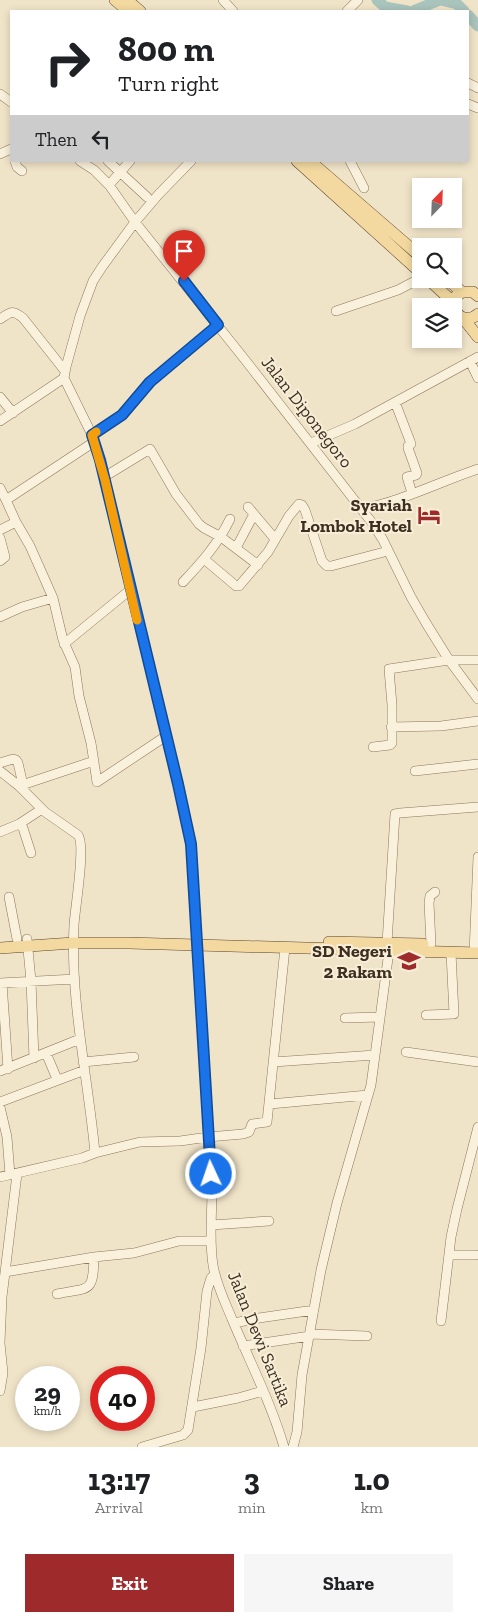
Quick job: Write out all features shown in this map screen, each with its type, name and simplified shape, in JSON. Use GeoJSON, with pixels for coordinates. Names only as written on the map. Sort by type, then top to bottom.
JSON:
{"type":"FeatureCollection","features":[{"type":"Feature","properties":{"kind":"main road"},"geometry":{"type":"LineString","coordinates":[[115,0],[127,10]]}},
{"type":"Feature","properties":{"kind":"main road"},"geometry":{"type":"LineString","coordinates":[[127,0],[139,10]]}},
{"type":"Feature","properties":{"kind":"main road"},"geometry":{"type":"LineString","coordinates":[[298,162],[412,265]]}},
{"type":"Feature","properties":{"kind":"main road"},"geometry":{"type":"LineString","coordinates":[[311,162],[412,249]]}},
{"type":"Feature","properties":{"kind":"main road"},"geometry":{"type":"LineString","coordinates":[[436,288],[446,298]]}},
{"type":"Feature","properties":{"kind":"main road"},"geometry":{"type":"LineString","coordinates":[[457,288],[462,292]]}},
{"type":"Feature","properties":{"kind":"main road"},"geometry":{"type":"LineString","coordinates":[[455,298],[462,292],[469,291],[478,296]]}},
{"type":"Feature","properties":{"kind":"main road"},"geometry":{"type":"LineString","coordinates":[[463,318],[470,318],[478,314]]}},
{"type":"Feature","properties":{"kind":"main road"},"geometry":{"type":"LineString","coordinates":[[463,318],[478,337]]}},
{"type":"Feature","properties":{"kind":"main road"},"geometry":{"type":"LineString","coordinates":[[0,940],[23,942],[73,940],[130,943],[196,941],[290,946],[388,947],[431,944],[476,950]]}},
{"type":"Feature","properties":{"kind":"main road"},"geometry":{"type":"LineString","coordinates":[[0,948],[23,942]]}},
{"type":"Feature","properties":{"kind":"main road"},"geometry":{"type":"LineString","coordinates":[[388,947],[451,953],[476,950]]}},
{"type":"Feature","properties":{"kind":"street"},"geometry":{"type":"LineString","coordinates":[[223,0],[231,10]]}},
{"type":"Feature","properties":{"kind":"street"},"geometry":{"type":"LineString","coordinates":[[348,10],[357,1]]}},
{"type":"Feature","properties":{"kind":"street"},"geometry":{"type":"LineString","coordinates":[[15,162],[22,170]]}},
{"type":"Feature","properties":{"kind":"street","name":"Jalan Diponegoro"},"geometry":{"type":"LineString","coordinates":[[83,162],[109,185],[135,222],[362,509],[378,532],[411,597],[449,660],[475,690],[478,699]]}},
{"type":"Feature","properties":{"kind":"street"},"geometry":{"type":"LineString","coordinates":[[109,162],[147,197]]}},
{"type":"Feature","properties":{"kind":"street"},"geometry":{"type":"LineString","coordinates":[[109,185],[129,162]]}},
{"type":"Feature","properties":{"kind":"street"},"geometry":{"type":"LineString","coordinates":[[0,421],[65,374],[80,316],[93,281],[135,222],[190,162]]}},
{"type":"Feature","properties":{"kind":"street"},"geometry":{"type":"LineString","coordinates":[[351,162],[364,188]]}},
{"type":"Feature","properties":{"kind":"street"},"geometry":{"type":"LineString","coordinates":[[336,311],[398,290],[412,283]]}},
{"type":"Feature","properties":{"kind":"street","name":"Jalan Dewi Sartika"},"geometry":{"type":"LineString","coordinates":[[0,319],[10,312],[18,314],[65,374],[93,438],[104,476],[182,799],[191,844],[212,1189],[212,1260],[215,1274],[243,1346],[274,1416],[284,1447]]}},
{"type":"Feature","properties":{"kind":"street"},"geometry":{"type":"LineString","coordinates":[[6,500],[122,415],[150,382],[218,325]]}},
{"type":"Feature","properties":{"kind":"street"},"geometry":{"type":"LineString","coordinates":[[311,443],[355,424],[474,359],[478,378]]}},
{"type":"Feature","properties":{"kind":"street"},"geometry":{"type":"LineString","coordinates":[[0,397],[13,413]]}},
{"type":"Feature","properties":{"kind":"street"},"geometry":{"type":"LineString","coordinates":[[396,402],[411,444],[408,448],[417,473],[408,477],[412,494]]}},
{"type":"Feature","properties":{"kind":"street"},"geometry":{"type":"LineString","coordinates":[[104,476],[150,449],[189,513],[204,528],[221,537],[258,565]]}},
{"type":"Feature","properties":{"kind":"street"},"geometry":{"type":"LineString","coordinates":[[362,509],[387,504],[478,469]]}},
{"type":"Feature","properties":{"kind":"street"},"geometry":{"type":"LineString","coordinates":[[0,488],[30,546],[53,598],[64,644],[75,667],[79,696],[92,743],[98,782],[166,736]]}},
{"type":"Feature","properties":{"kind":"street"},"geometry":{"type":"LineString","coordinates":[[204,559],[238,586],[258,565],[273,545],[293,510],[301,504],[308,517],[322,561],[327,566],[388,551]]}},
{"type":"Feature","properties":{"kind":"street"},"geometry":{"type":"LineString","coordinates":[[236,548],[251,510],[275,539]]}},
{"type":"Feature","properties":{"kind":"street"},"geometry":{"type":"LineString","coordinates":[[183,582],[221,537],[230,519]]}},
{"type":"Feature","properties":{"kind":"street"},"geometry":{"type":"LineString","coordinates":[[0,530],[16,522]]}},
{"type":"Feature","properties":{"kind":"street"},"geometry":{"type":"LineString","coordinates":[[0,538],[5,557],[0,561]]}},
{"type":"Feature","properties":{"kind":"street"},"geometry":{"type":"LineString","coordinates":[[64,644],[130,590]]}},
{"type":"Feature","properties":{"kind":"street"},"geometry":{"type":"LineString","coordinates":[[0,617],[17,609],[53,598]]}},
{"type":"Feature","properties":{"kind":"street"},"geometry":{"type":"LineString","coordinates":[[373,747],[392,744],[392,705],[389,669],[449,660],[478,660]]}},
{"type":"Feature","properties":{"kind":"street"},"geometry":{"type":"LineString","coordinates":[[391,727],[442,726],[478,721]]}},
{"type":"Feature","properties":{"kind":"street"},"geometry":{"type":"LineString","coordinates":[[0,764],[12,759],[17,761],[21,786]]}},
{"type":"Feature","properties":{"kind":"street"},"geometry":{"type":"LineString","coordinates":[[21,786],[94,761]]}},
{"type":"Feature","properties":{"kind":"street"},"geometry":{"type":"LineString","coordinates":[[415,771],[478,764]]}},
{"type":"Feature","properties":{"kind":"street"},"geometry":{"type":"LineString","coordinates":[[0,772],[21,786],[42,810],[78,834],[81,839],[73,940],[80,1039],[95,1153]]}},
{"type":"Feature","properties":{"kind":"street"},"geometry":{"type":"LineString","coordinates":[[292,1447],[297,1432],[301,1383],[314,1310],[337,1203],[372,1080],[388,947],[394,814],[478,807]]}},
{"type":"Feature","properties":{"kind":"street"},"geometry":{"type":"LineString","coordinates":[[0,832],[19,824],[42,810]]}},
{"type":"Feature","properties":{"kind":"street"},"geometry":{"type":"LineString","coordinates":[[19,824],[23,828],[31,853]]}},
{"type":"Feature","properties":{"kind":"street"},"geometry":{"type":"LineString","coordinates":[[476,950],[478,857]]}},
{"type":"Feature","properties":{"kind":"street"},"geometry":{"type":"LineString","coordinates":[[431,944],[429,903],[430,896],[435,892]]}},
{"type":"Feature","properties":{"kind":"street"},"geometry":{"type":"LineString","coordinates":[[9,897],[23,942],[31,981],[34,1058]]}},
{"type":"Feature","properties":{"kind":"street"},"geometry":{"type":"LineString","coordinates":[[0,1177],[140,1142],[180,1141],[248,1133],[252,1124],[267,1122],[273,1062],[290,946]]}},
{"type":"Feature","properties":{"kind":"street"},"geometry":{"type":"LineString","coordinates":[[426,1015],[454,1014],[451,953]]}},
{"type":"Feature","properties":{"kind":"street"},"geometry":{"type":"LineString","coordinates":[[75,979],[1,983],[4,1070],[80,1039]]}},
{"type":"Feature","properties":{"kind":"street"},"geometry":{"type":"LineString","coordinates":[[345,1018],[379,1017]]}},
{"type":"Feature","properties":{"kind":"street"},"geometry":{"type":"LineString","coordinates":[[406,1052],[478,1062]]}},
{"type":"Feature","properties":{"kind":"street"},"geometry":{"type":"LineString","coordinates":[[46,1053],[57,1079]]}},
{"type":"Feature","properties":{"kind":"street"},"geometry":{"type":"LineString","coordinates":[[273,1062],[375,1055]]}},
{"type":"Feature","properties":{"kind":"street"},"geometry":{"type":"LineString","coordinates":[[0,1102],[84,1066],[134,1057]]}},
{"type":"Feature","properties":{"kind":"street"},"geometry":{"type":"LineString","coordinates":[[270,1104],[368,1095]]}},
{"type":"Feature","properties":{"kind":"street"},"geometry":{"type":"LineString","coordinates":[[0,1107],[8,1137],[13,1175],[1,1297],[0,1343],[3,1373],[0,1392]]}},
{"type":"Feature","properties":{"kind":"street"},"geometry":{"type":"LineString","coordinates":[[441,1321],[456,1209],[478,1127]]}},
{"type":"Feature","properties":{"kind":"street"},"geometry":{"type":"LineString","coordinates":[[212,1226],[269,1221]]}},
{"type":"Feature","properties":{"kind":"street"},"geometry":{"type":"LineString","coordinates":[[3,1269],[134,1253],[178,1242],[211,1241]]}},
{"type":"Feature","properties":{"kind":"street"},"geometry":{"type":"LineString","coordinates":[[449,1255],[476,1255]]}},
{"type":"Feature","properties":{"kind":"street"},"geometry":{"type":"LineString","coordinates":[[57,1294],[86,1289],[90,1285],[94,1273],[94,1257]]}},
{"type":"Feature","properties":{"kind":"street"},"geometry":{"type":"LineString","coordinates":[[142,1447],[186,1432],[189,1426],[203,1335],[206,1291],[211,1278],[215,1274]]}},
{"type":"Feature","properties":{"kind":"street"},"geometry":{"type":"LineString","coordinates":[[234,1323],[314,1310]]}},
{"type":"Feature","properties":{"kind":"street"},"geometry":{"type":"LineString","coordinates":[[243,1346],[310,1335],[367,1336]]}},
{"type":"Feature","properties":{"kind":"street"},"geometry":{"type":"LineString","coordinates":[[193,1407],[263,1391]]}},
{"type":"Feature","properties":{"kind":"waterway"},"geometry":{"type":"LineString","coordinates":[[377,0],[385,7],[402,10]]}},
{"type":"Feature","properties":{"kind":"waterway"},"geometry":{"type":"LineString","coordinates":[[415,10],[440,0]]}},
{"type":"Feature","properties":{"kind":"waterway"},"geometry":{"type":"LineString","coordinates":[[441,0],[457,4],[463,10]]}},
{"type":"Feature","properties":{"kind":"waterway"},"geometry":{"type":"LineString","coordinates":[[469,16],[478,26]]}},
{"type":"Feature","properties":{"kind":"slow traffic"},"geometry":{"type":"LineString","coordinates":[[96,432],[92,435],[105,480],[137,620]]}},
{"type":"Feature","properties":{"kind":"place","name":"Syariah Lombok Hotel"},"geometry":{"type":"Point","coordinates":[429,515]}},
{"type":"Feature","properties":{"kind":"place","name":"SD Negeri 2 Rakam"},"geometry":{"type":"Point","coordinates":[409,961]}},
{"type":"Feature","properties":{"kind":"route"},"geometry":{"type":"LineString","coordinates":[[184,281],[218,325],[157,375],[122,415],[92,435],[100,460],[191,844],[211,1174]]}}]}
